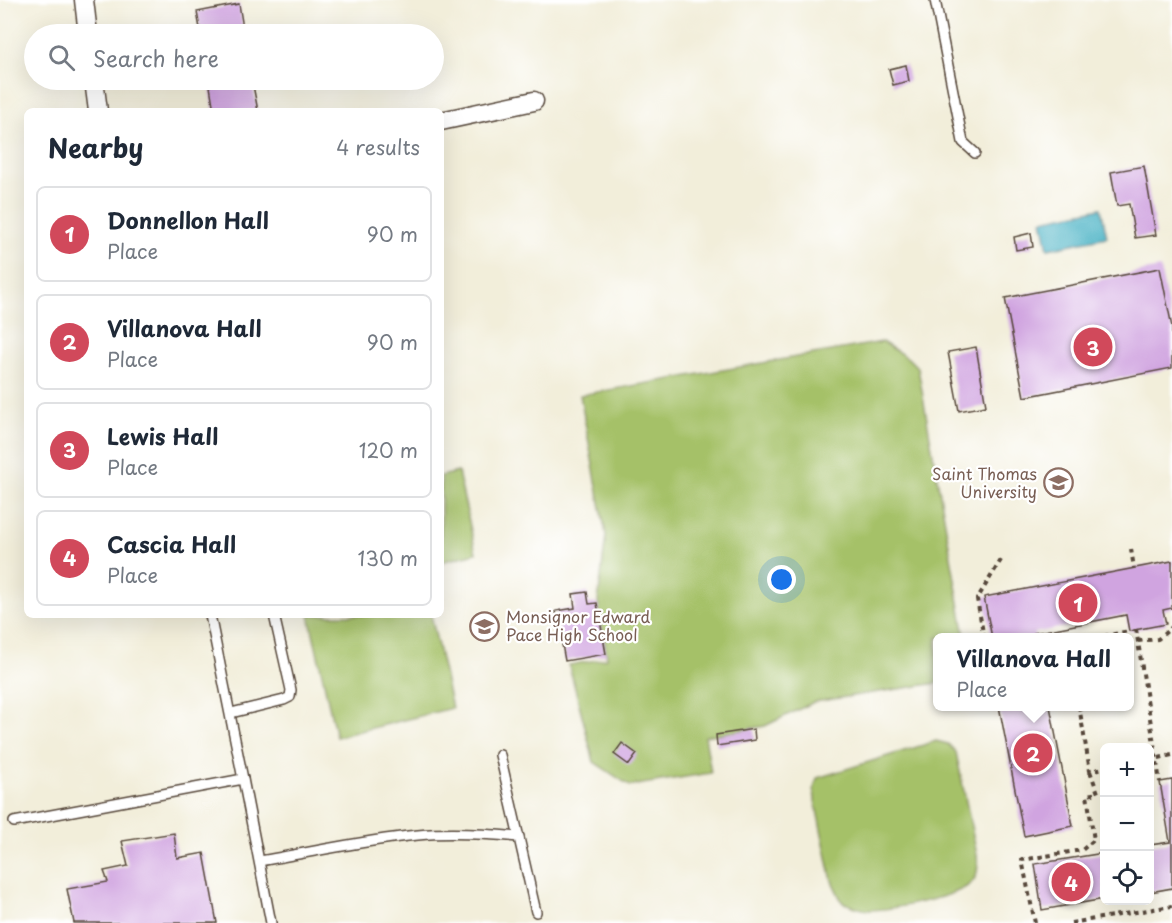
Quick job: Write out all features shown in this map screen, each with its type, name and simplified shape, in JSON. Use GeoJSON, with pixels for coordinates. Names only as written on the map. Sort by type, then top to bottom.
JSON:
{"type":"FeatureCollection","features":[{"type":"Feature","properties":{"kind":"street"},"geometry":{"type":"LineString","coordinates":[[84,0],[87,24]]}},
{"type":"Feature","properties":{"kind":"street"},"geometry":{"type":"LineString","coordinates":[[95,90],[98,108]]}},
{"type":"Feature","properties":{"kind":"street"},"geometry":{"type":"LineString","coordinates":[[444,120],[534,101]]}},
{"type":"Feature","properties":{"kind":"lane"},"geometry":{"type":"LineString","coordinates":[[935,0],[963,142],[975,153]]}},
{"type":"Feature","properties":{"kind":"lane"},"geometry":{"type":"LineString","coordinates":[[211,618],[271,923]]}},
{"type":"Feature","properties":{"kind":"lane"},"geometry":{"type":"LineString","coordinates":[[231,713],[290,697],[291,690],[275,618]]}},
{"type":"Feature","properties":{"kind":"lane"},"geometry":{"type":"LineString","coordinates":[[500,755],[536,912]]}},
{"type":"Feature","properties":{"kind":"lane"},"geometry":{"type":"LineString","coordinates":[[14,822],[243,779]]}},
{"type":"Feature","properties":{"kind":"lane"},"geometry":{"type":"LineString","coordinates":[[260,861],[419,835],[478,834],[519,837]]}},
{"type":"Feature","properties":{"kind":"path"},"geometry":{"type":"LineString","coordinates":[[1131,549],[1134,568]]}},
{"type":"Feature","properties":{"kind":"path"},"geometry":{"type":"LineString","coordinates":[[983,633],[977,598],[1001,560]]}},
{"type":"Feature","properties":{"kind":"path"},"geometry":{"type":"LineString","coordinates":[[1138,641],[1158,639],[1172,627]]}},
{"type":"Feature","properties":{"kind":"path"},"geometry":{"type":"LineString","coordinates":[[1136,630],[1160,782]]}},
{"type":"Feature","properties":{"kind":"path"},"geometry":{"type":"LineString","coordinates":[[1119,633],[1129,631]]}},
{"type":"Feature","properties":{"kind":"path"},"geometry":{"type":"LineString","coordinates":[[1035,923],[1022,860],[1082,850],[1094,840],[1087,795],[1098,793],[1090,771],[1080,711]]}},
{"type":"Feature","properties":{"kind":"path"},"geometry":{"type":"LineString","coordinates":[[1154,759],[1172,755]]}},
{"type":"Feature","properties":{"kind":"path"},"geometry":{"type":"LineString","coordinates":[[1090,771],[1100,769]]}},
{"type":"Feature","properties":{"kind":"path"},"geometry":{"type":"LineString","coordinates":[[1071,923],[1172,906]]}},
{"type":"Feature","properties":{"kind":"green space"},"geometry":{"type":"Polygon","coordinates":[[[882,342],[908,358],[918,368],[964,633],[933,633],[933,684],[814,702],[765,726],[705,736],[711,773],[630,786],[594,762],[569,665],[607,658],[598,601],[606,535],[580,395],[882,342]]]}},
{"type":"Feature","properties":{"kind":"green space"},"geometry":{"type":"Polygon","coordinates":[[[458,472],[476,553],[444,561],[444,475],[458,472]]]}},
{"type":"Feature","properties":{"kind":"green space"},"geometry":{"type":"Polygon","coordinates":[[[310,618],[432,618],[452,708],[336,737],[310,618]]]}},
{"type":"Feature","properties":{"kind":"green space"},"geometry":{"type":"Polygon","coordinates":[[[936,741],[948,744],[956,752],[977,855],[976,876],[965,888],[954,893],[908,905],[869,910],[842,902],[832,881],[815,801],[814,789],[817,778],[936,741]]]}},
{"type":"Feature","properties":{"kind":"water"},"geometry":{"type":"Polygon","coordinates":[[[1101,208],[1107,237],[1048,249],[1042,220],[1101,208]]]}},
{"type":"Feature","properties":{"kind":"building"},"geometry":{"type":"Polygon","coordinates":[[[239,4],[242,24],[199,24],[197,12],[239,4]]]}},
{"type":"Feature","properties":{"kind":"building"},"geometry":{"type":"Polygon","coordinates":[[[906,65],[909,81],[893,85],[889,69],[906,65]]]}},
{"type":"Feature","properties":{"kind":"building"},"geometry":{"type":"Polygon","coordinates":[[[211,90],[254,90],[257,108],[214,108],[211,90]]]}},
{"type":"Feature","properties":{"kind":"building"},"geometry":{"type":"Polygon","coordinates":[[[1144,166],[1156,235],[1135,238],[1129,204],[1117,206],[1111,172],[1144,166]]]}},
{"type":"Feature","properties":{"kind":"building"},"geometry":{"type":"Polygon","coordinates":[[[1031,233],[1033,247],[1016,250],[1014,237],[1031,233]]]}},
{"type":"Feature","properties":{"kind":"building"},"geometry":{"type":"Polygon","coordinates":[[[1160,268],[1172,327],[1172,368],[1024,397],[1005,298],[1160,268]]]}},
{"type":"Feature","properties":{"kind":"building"},"geometry":{"type":"Polygon","coordinates":[[[976,347],[986,406],[959,411],[948,352],[976,347]]]}},
{"type":"Feature","properties":{"kind":"building"},"geometry":{"type":"Polygon","coordinates":[[[1172,561],[1172,608],[1163,610],[1166,624],[1129,631],[1126,615],[1034,633],[991,633],[984,597],[1172,561]]]}},
{"type":"Feature","properties":{"kind":"building"},"geometry":{"type":"Polygon","coordinates":[[[587,592],[589,604],[597,603],[606,654],[565,661],[556,611],[575,608],[573,594],[587,592]]]}},
{"type":"Feature","properties":{"kind":"building"},"geometry":{"type":"Polygon","coordinates":[[[1000,711],[1051,711],[1073,826],[1024,836],[1000,711]]]}},
{"type":"Feature","properties":{"kind":"building"},"geometry":{"type":"Polygon","coordinates":[[[754,729],[755,740],[717,746],[716,735],[754,729]]]}},
{"type":"Feature","properties":{"kind":"building"},"geometry":{"type":"Polygon","coordinates":[[[622,743],[637,754],[629,765],[614,754],[622,743]]]}},
{"type":"Feature","properties":{"kind":"building"},"geometry":{"type":"Polygon","coordinates":[[[1172,780],[1172,888],[1154,891],[1154,844],[1170,842],[1160,782],[1172,780]]]}},
{"type":"Feature","properties":{"kind":"building"},"geometry":{"type":"Polygon","coordinates":[[[174,833],[177,858],[204,853],[217,923],[74,923],[67,889],[108,882],[104,871],[128,866],[122,841],[174,833]]]}},
{"type":"Feature","properties":{"kind":"building"},"geometry":{"type":"Polygon","coordinates":[[[1100,854],[1100,900],[1042,910],[1035,864],[1100,854]]]}},
{"type":"Feature","properties":{"kind":"place","name":"Lewis Hall"},"geometry":{"type":"Point","coordinates":[1093,347]}},
{"type":"Feature","properties":{"kind":"place","name":"Saint Thomas University"},"geometry":{"type":"Point","coordinates":[1058,483]}},
{"type":"Feature","properties":{"kind":"place","name":"Donnellon Hall"},"geometry":{"type":"Point","coordinates":[1078,603]}},
{"type":"Feature","properties":{"kind":"place","name":"Monsignor Edward Pace High School"},"geometry":{"type":"Point","coordinates":[485,626]}},
{"type":"Feature","properties":{"kind":"place","name":"Villanova Hall"},"geometry":{"type":"Point","coordinates":[1033,753]}},
{"type":"Feature","properties":{"kind":"place","name":"Cascia Hall"},"geometry":{"type":"Point","coordinates":[1071,882]}}]}
